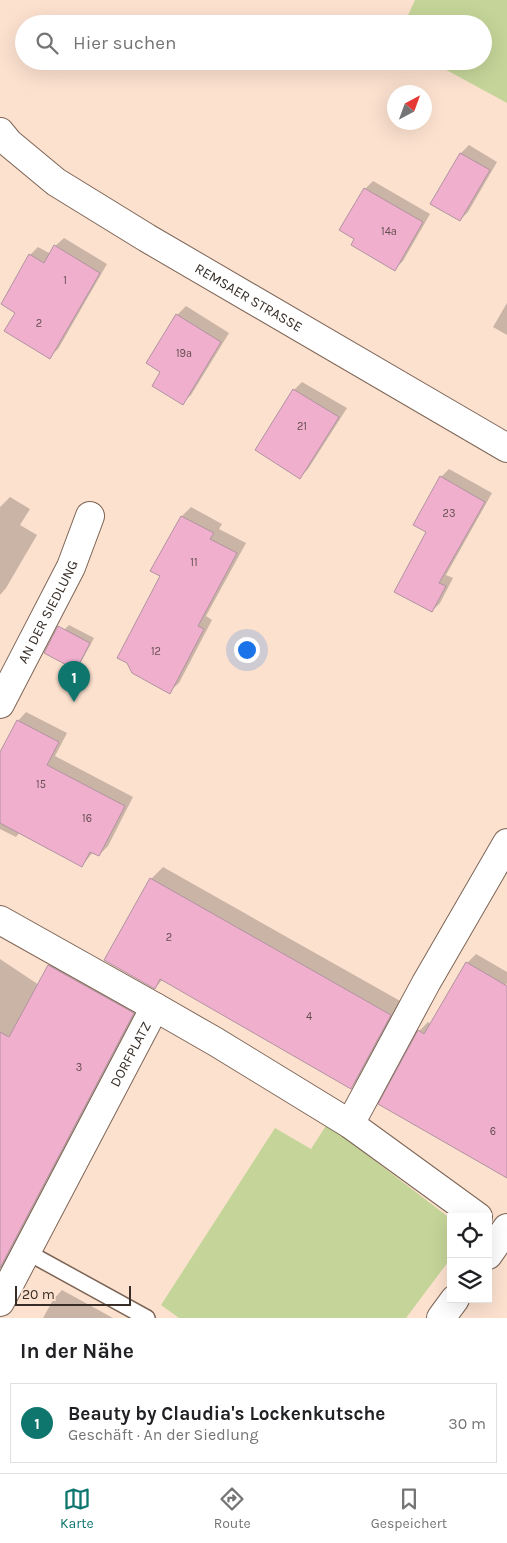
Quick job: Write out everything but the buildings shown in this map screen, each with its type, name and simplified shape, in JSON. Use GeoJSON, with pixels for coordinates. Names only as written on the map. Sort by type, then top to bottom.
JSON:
{"type":"FeatureCollection","features":[{"type":"Feature","properties":{"kind":"street","name":"REMSAER STRASSE"},"geometry":{"type":"LineString","coordinates":[[3,144],[56,182],[130,228],[507,448]]}},
{"type":"Feature","properties":{"kind":"street","name":"AN DER SIEDLUNG"},"geometry":{"type":"LineString","coordinates":[[0,704],[71,568],[90,516]]}},
{"type":"Feature","properties":{"kind":"street"},"geometry":{"type":"LineString","coordinates":[[350,1124],[422,991],[507,843]]}},
{"type":"Feature","properties":{"kind":"street"},"geometry":{"type":"LineString","coordinates":[[0,920],[155,1007]]}},
{"type":"Feature","properties":{"kind":"street","name":"DORFPLATZ"},"geometry":{"type":"LineString","coordinates":[[0,1302],[155,1007],[350,1124],[472,1213]]}},
{"type":"Feature","properties":{"kind":"street"},"geometry":{"type":"LineString","coordinates":[[441,1318],[452,1303]]}},
{"type":"Feature","properties":{"kind":"lane"},"geometry":{"type":"LineString","coordinates":[[27,1252],[147,1318]]}},
{"type":"Feature","properties":{"kind":"green space"},"geometry":{"type":"Polygon","coordinates":[[[415,0],[507,0],[507,103],[446,70],[492,70],[492,15],[408,15],[415,0]]]}},
{"type":"Feature","properties":{"kind":"green space"},"geometry":{"type":"Polygon","coordinates":[[[327,1124],[447,1216],[447,1263],[406,1318],[179,1318],[161,1305],[275,1128],[311,1149],[327,1124]]]}},
{"type":"Feature","properties":{"kind":"place","name":"Beauty by Claudia's Lockenkutsche"},"geometry":{"type":"Point","coordinates":[74,702]}}]}
